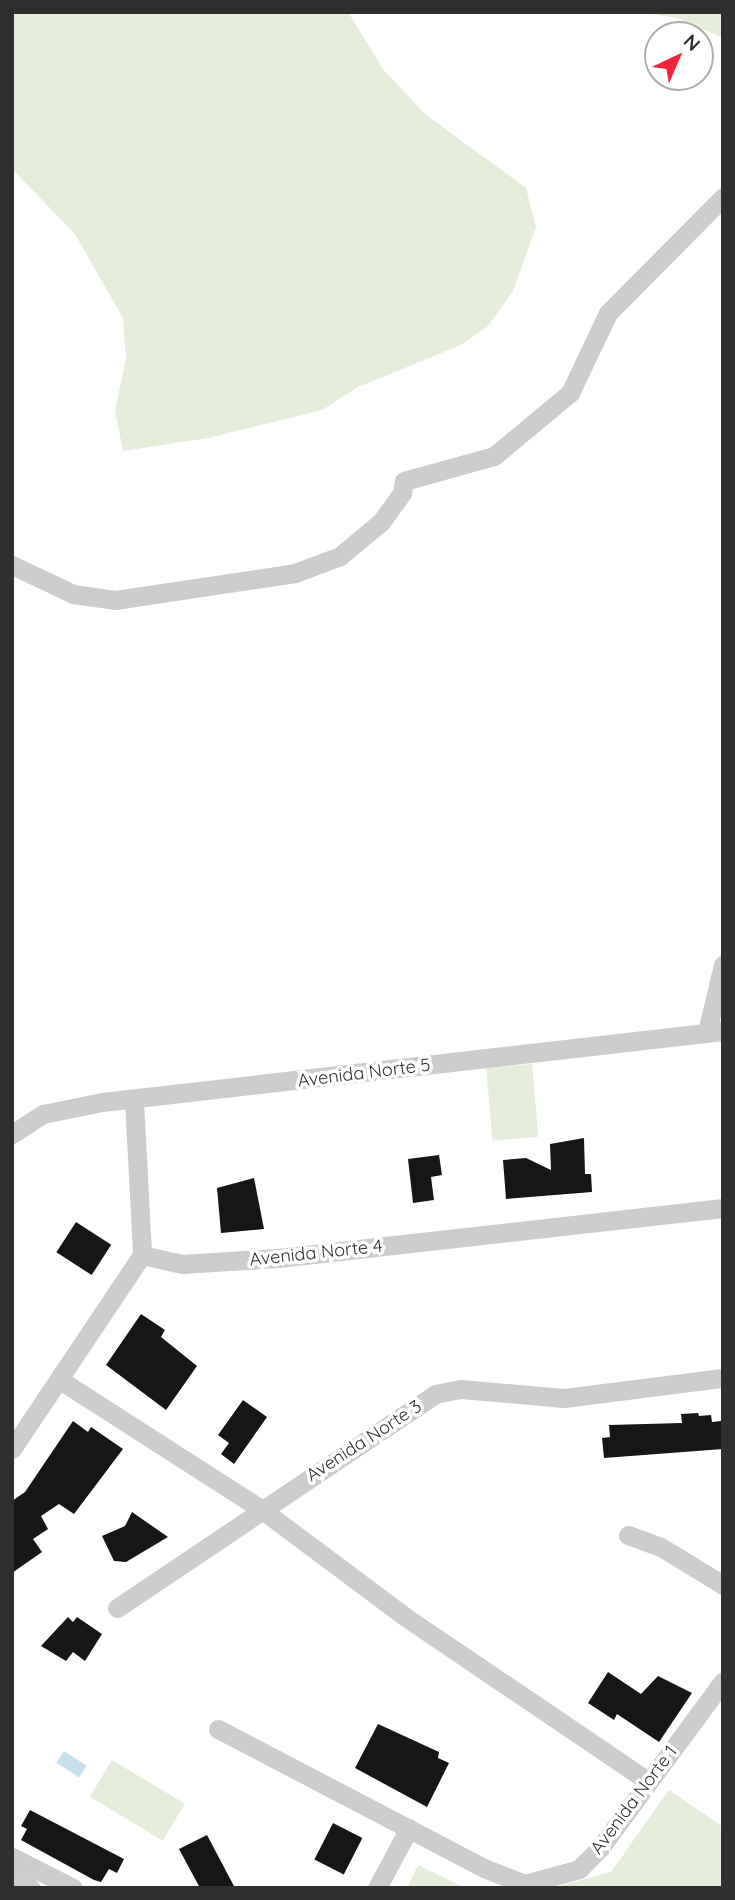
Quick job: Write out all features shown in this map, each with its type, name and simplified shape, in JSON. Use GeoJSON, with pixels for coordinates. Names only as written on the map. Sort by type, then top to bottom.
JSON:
{"type":"FeatureCollection","features":[{"type":"Feature","properties":{"kind":"street"},"geometry":{"type":"LineString","coordinates":[[12,565],[73,594],[115,600],[295,573],[340,556],[381,522],[402,493],[404,481],[494,456],[570,393],[608,313],[723,198]]}},
{"type":"Feature","properties":{"kind":"street"},"geometry":{"type":"LineString","coordinates":[[715,1031],[723,965]]}},
{"type":"Feature","properties":{"kind":"street","name":"Avenida Norte 5"},"geometry":{"type":"LineString","coordinates":[[12,1134],[43,1114],[134,1100],[715,1031]]}},
{"type":"Feature","properties":{"kind":"street"},"geometry":{"type":"LineString","coordinates":[[12,1449],[142,1255],[134,1100]]}},
{"type":"Feature","properties":{"kind":"street","name":"Avenida Norte 4"},"geometry":{"type":"LineString","coordinates":[[142,1255],[182,1264],[278,1258],[723,1208]]}},
{"type":"Feature","properties":{"kind":"street","name":"Avenida Norte 3"},"geometry":{"type":"LineString","coordinates":[[117,1608],[435,1394],[461,1389],[564,1398],[723,1378]]}},
{"type":"Feature","properties":{"kind":"street"},"geometry":{"type":"LineString","coordinates":[[60,1380],[261,1509],[404,1616],[648,1781]]}},
{"type":"Feature","properties":{"kind":"street"},"geometry":{"type":"LineString","coordinates":[[628,1535],[661,1547],[723,1586]]}},
{"type":"Feature","properties":{"kind":"street","name":"Avenida Norte 1"},"geometry":{"type":"LineString","coordinates":[[218,1729],[409,1828],[525,1884],[555,1878],[579,1868],[600,1848],[723,1681]]}},
{"type":"Feature","properties":{"kind":"street"},"geometry":{"type":"LineString","coordinates":[[377,1888],[409,1828]]}},
{"type":"Feature","properties":{"kind":"street"},"geometry":{"type":"LineString","coordinates":[[12,1857],[73,1888]]}},
{"type":"Feature","properties":{"kind":"street"},"geometry":{"type":"LineString","coordinates":[[12,1878],[31,1888]]}},
{"type":"Feature","properties":{"kind":"green space"},"geometry":{"type":"Polygon","coordinates":[[[12,12],[348,12],[383,69],[425,114],[526,188],[536,227],[513,291],[487,327],[461,345],[358,387],[322,410],[208,438],[123,451],[115,410],[126,359],[123,318],[75,234],[12,169],[12,12]]]}},
{"type":"Feature","properties":{"kind":"green space"},"geometry":{"type":"Polygon","coordinates":[[[644,12],[723,12],[723,38],[714,34],[714,21],[680,19],[644,12]]]}},
{"type":"Feature","properties":{"kind":"green space"},"geometry":{"type":"Polygon","coordinates":[[[532,1064],[538,1137],[493,1141],[486,1068],[532,1064]]]}},
{"type":"Feature","properties":{"kind":"green space"},"geometry":{"type":"Polygon","coordinates":[[[112,1760],[185,1804],[163,1841],[90,1797],[112,1760]]]}},
{"type":"Feature","properties":{"kind":"green space"},"geometry":{"type":"Polygon","coordinates":[[[669,1790],[723,1827],[723,1888],[552,1888],[611,1872],[669,1790]]]}},
{"type":"Feature","properties":{"kind":"green space"},"geometry":{"type":"Polygon","coordinates":[[[418,1865],[465,1888],[407,1888],[418,1865]]]}},
{"type":"Feature","properties":{"kind":"water"},"geometry":{"type":"Polygon","coordinates":[[[64,1751],[87,1766],[79,1777],[56,1763],[64,1751]]]}},
{"type":"Feature","properties":{"kind":"building"},"geometry":{"type":"Polygon","coordinates":[[[584,1138],[585,1174],[591,1174],[592,1192],[506,1199],[503,1160],[526,1158],[551,1170],[550,1144],[584,1138]]]}},
{"type":"Feature","properties":{"kind":"building"},"geometry":{"type":"Polygon","coordinates":[[[439,1155],[442,1175],[431,1177],[434,1200],[413,1203],[408,1159],[439,1155]]]}},
{"type":"Feature","properties":{"kind":"building"},"geometry":{"type":"Polygon","coordinates":[[[254,1178],[264,1229],[221,1233],[217,1188],[254,1178]]]}},
{"type":"Feature","properties":{"kind":"building"},"geometry":{"type":"Polygon","coordinates":[[[76,1222],[111,1245],[92,1275],[56,1252],[76,1222]]]}},
{"type":"Feature","properties":{"kind":"building"},"geometry":{"type":"Polygon","coordinates":[[[141,1314],[165,1330],[161,1337],[197,1366],[166,1410],[106,1365],[141,1314]]]}},
{"type":"Feature","properties":{"kind":"building"},"geometry":{"type":"Polygon","coordinates":[[[243,1400],[267,1417],[234,1464],[221,1454],[229,1443],[218,1435],[243,1400]]]}},
{"type":"Feature","properties":{"kind":"building"},"geometry":{"type":"Polygon","coordinates":[[[698,1413],[699,1416],[711,1415],[712,1422],[721,1421],[723,1449],[604,1458],[602,1438],[610,1437],[609,1425],[682,1423],[681,1414],[698,1413]]]}},
{"type":"Feature","properties":{"kind":"building"},"geometry":{"type":"Polygon","coordinates":[[[73,1421],[88,1432],[91,1427],[123,1449],[74,1514],[59,1504],[41,1516],[48,1529],[33,1539],[42,1552],[12,1573],[12,1501],[25,1492],[73,1421]]]}},
{"type":"Feature","properties":{"kind":"building"},"geometry":{"type":"Polygon","coordinates":[[[132,1512],[168,1537],[126,1562],[114,1561],[102,1536],[125,1526],[132,1512]]]}},
{"type":"Feature","properties":{"kind":"building"},"geometry":{"type":"Polygon","coordinates":[[[68,1617],[73,1622],[77,1617],[102,1634],[85,1661],[73,1652],[66,1661],[41,1646],[68,1617]]]}},
{"type":"Feature","properties":{"kind":"building"},"geometry":{"type":"Polygon","coordinates":[[[608,1672],[641,1694],[658,1676],[692,1693],[659,1742],[617,1714],[614,1720],[588,1703],[608,1672]]]}},
{"type":"Feature","properties":{"kind":"building"},"geometry":{"type":"Polygon","coordinates":[[[378,1724],[439,1752],[438,1758],[449,1763],[427,1807],[355,1768],[378,1724]]]}},
{"type":"Feature","properties":{"kind":"building"},"geometry":{"type":"Polygon","coordinates":[[[30,1810],[124,1859],[117,1873],[109,1869],[101,1882],[94,1880],[21,1840],[27,1829],[21,1826],[30,1810]]]}},
{"type":"Feature","properties":{"kind":"building"},"geometry":{"type":"Polygon","coordinates":[[[333,1823],[362,1838],[344,1875],[314,1860],[333,1823]]]}},
{"type":"Feature","properties":{"kind":"building"},"geometry":{"type":"Polygon","coordinates":[[[207,1835],[235,1888],[200,1888],[179,1849],[207,1835]]]}}]}
